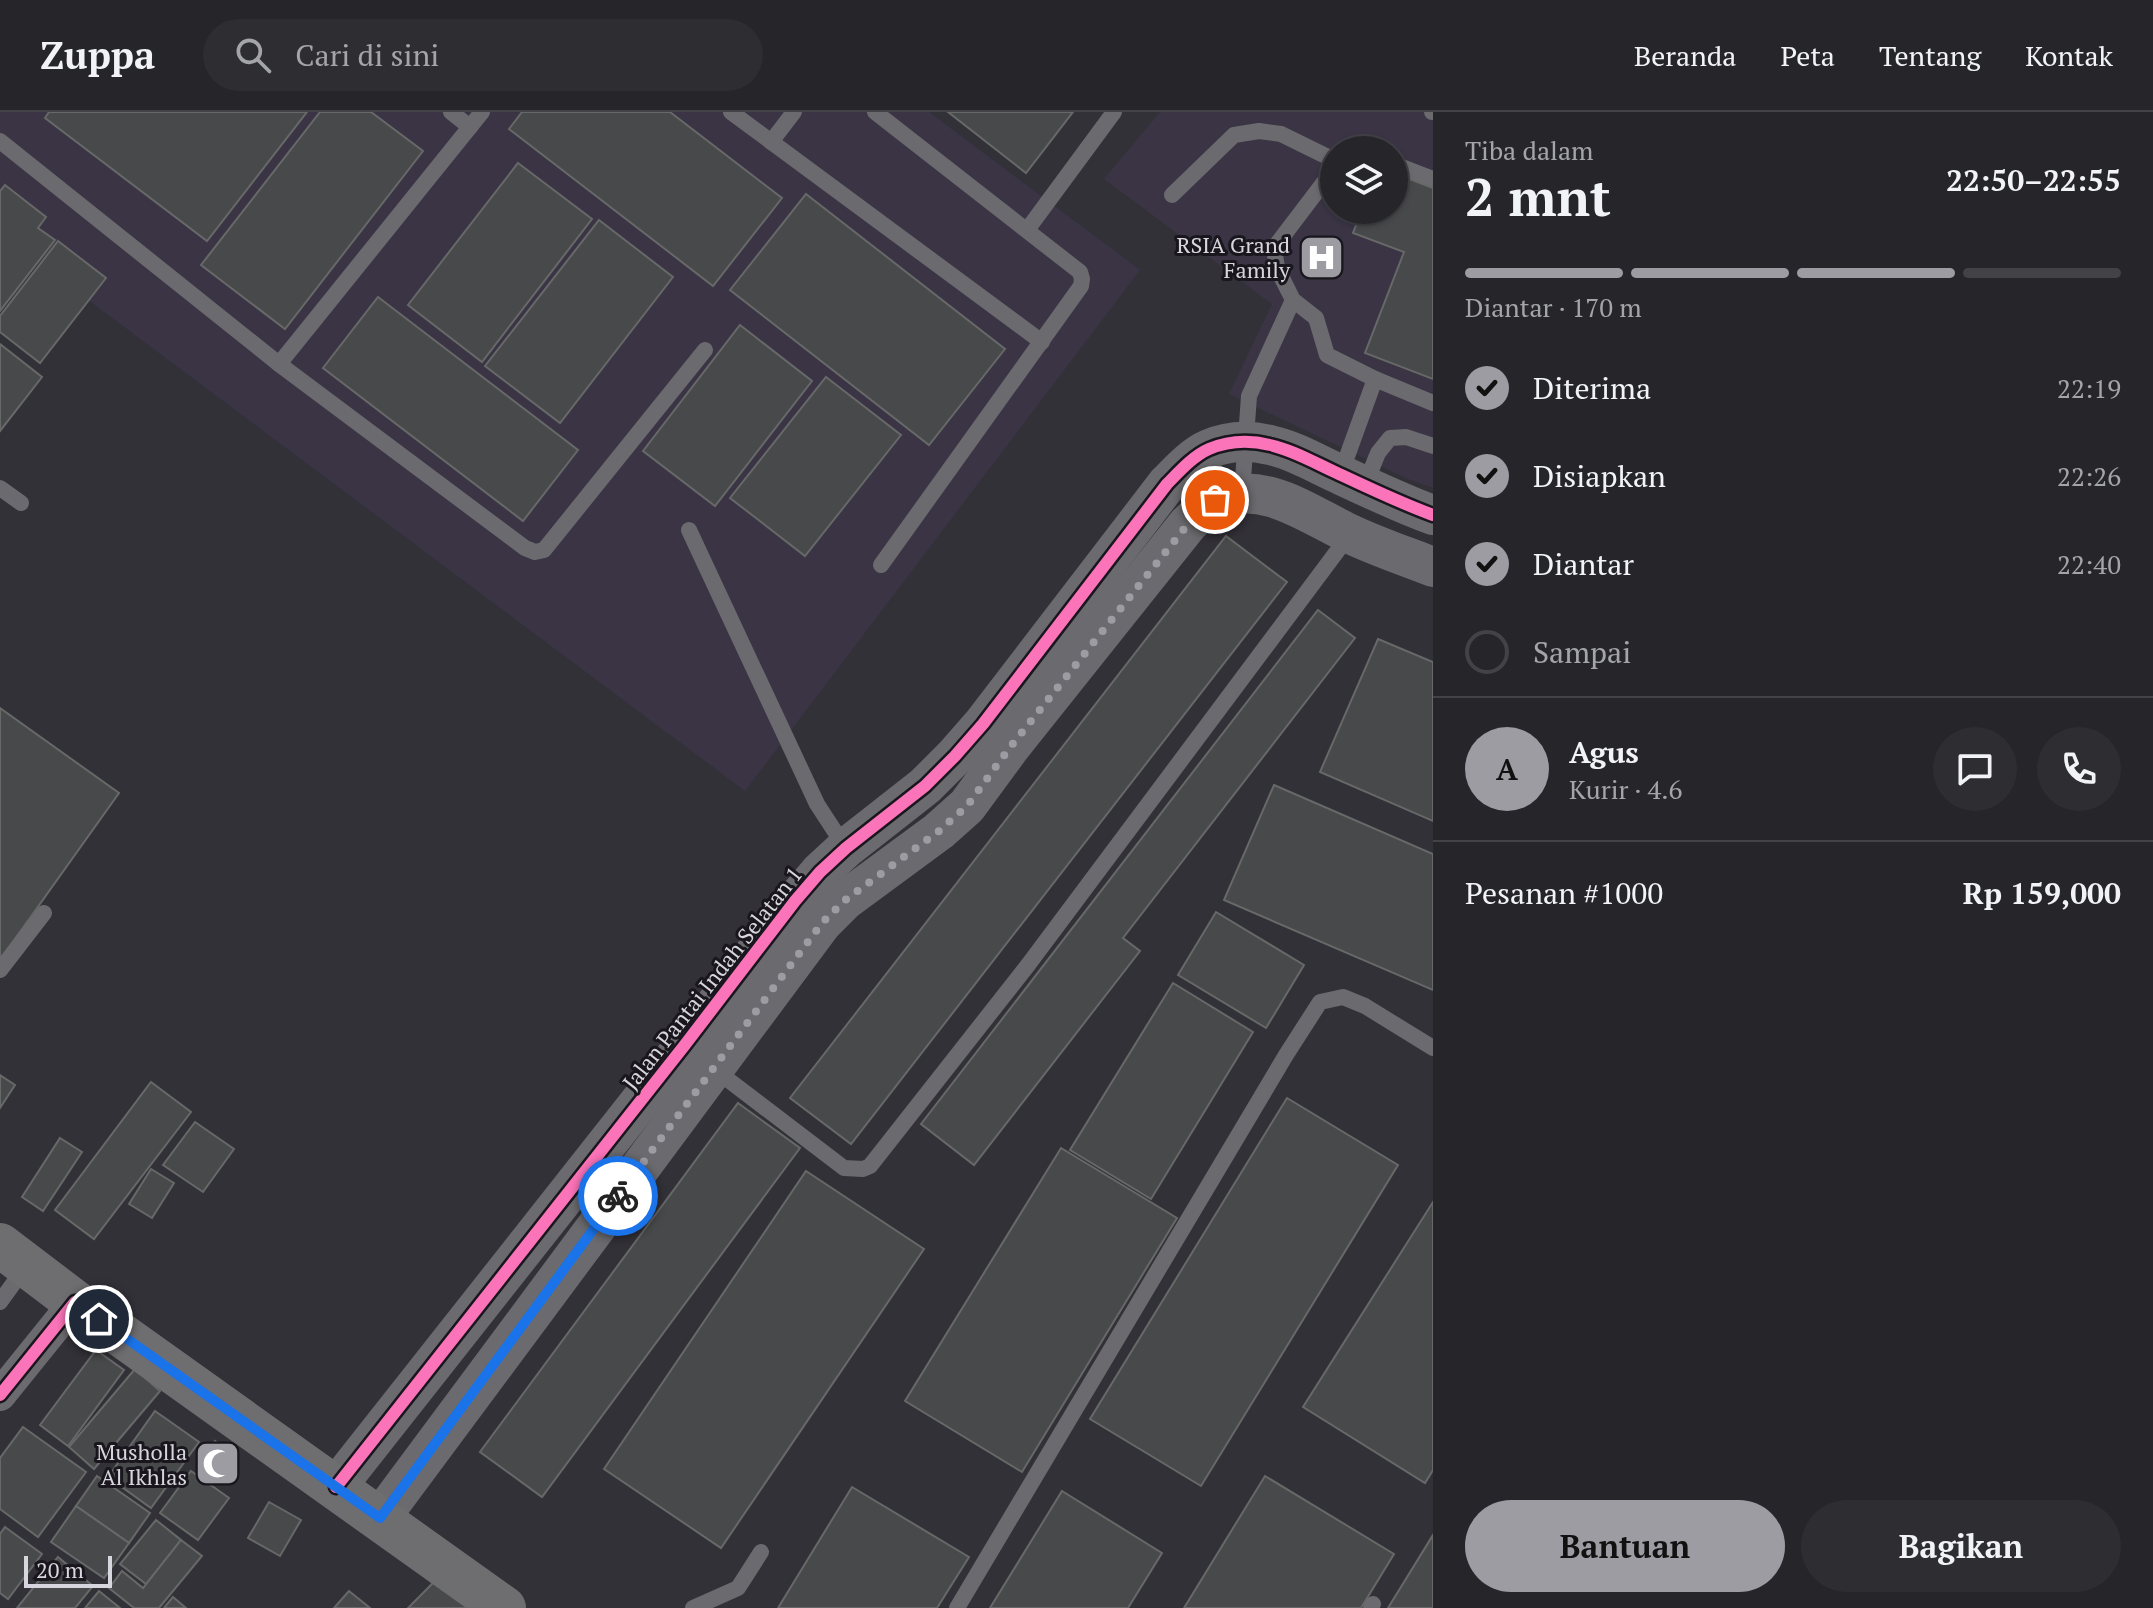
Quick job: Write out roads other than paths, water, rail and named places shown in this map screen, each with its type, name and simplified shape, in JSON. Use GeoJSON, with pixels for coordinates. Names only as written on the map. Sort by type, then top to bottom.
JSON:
{"type":"FeatureCollection","features":[{"type":"Feature","properties":{"kind":"main road"},"geometry":{"type":"LineString","coordinates":[[13,1255],[75,1302],[348,1473],[390,1504],[504,1608]]}},
{"type":"Feature","properties":{"kind":"street","name":"Jalan Pantai Indah Selatan 1"},"geometry":{"type":"LineString","coordinates":[[390,1504],[698,1057],[795,901],[846,848],[925,786],[955,756],[1167,484],[1207,450],[1246,441],[1269,444],[1298,455],[1433,515]]}},
{"type":"Feature","properties":{"kind":"street","name":"Jalan Pantai Indah Selatan 1"},"geometry":{"type":"LineString","coordinates":[[348,1473],[698,1057],[844,901],[939,831],[967,806],[1188,524],[1215,500],[1242,494]]}},
{"type":"Feature","properties":{"kind":"street"},"geometry":{"type":"LineString","coordinates":[[1242,494],[1269,495],[1350,534],[1433,567]]}},
{"type":"Feature","properties":{"kind":"street"},"geometry":{"type":"LineString","coordinates":[[0,1395],[75,1302]]}},
{"type":"Feature","properties":{"kind":"lane"},"geometry":{"type":"LineString","coordinates":[[451,112],[470,127]]}},
{"type":"Feature","properties":{"kind":"lane"},"geometry":{"type":"LineString","coordinates":[[279,364],[482,112]]}},
{"type":"Feature","properties":{"kind":"lane"},"geometry":{"type":"LineString","coordinates":[[731,112],[1042,342]]}},
{"type":"Feature","properties":{"kind":"lane"},"geometry":{"type":"LineString","coordinates":[[771,142],[794,112]]}},
{"type":"Feature","properties":{"kind":"lane"},"geometry":{"type":"LineString","coordinates":[[875,112],[1080,272],[1082,279],[1081,286],[1042,342],[881,565]]}},
{"type":"Feature","properties":{"kind":"lane"},"geometry":{"type":"LineString","coordinates":[[1027,230],[1114,112]]}},
{"type":"Feature","properties":{"kind":"lane"},"geometry":{"type":"LineString","coordinates":[[1172,195],[1234,135],[1259,131],[1281,134],[1320,153]]}},
{"type":"Feature","properties":{"kind":"lane"},"geometry":{"type":"LineString","coordinates":[[0,141],[279,364],[525,548],[535,552],[544,550],[705,350]]}},
{"type":"Feature","properties":{"kind":"lane"},"geometry":{"type":"LineString","coordinates":[[1408,169],[1433,179]]}},
{"type":"Feature","properties":{"kind":"lane"},"geometry":{"type":"LineString","coordinates":[[1320,187],[1274,248],[1277,268],[1293,300],[1316,318],[1327,355],[1433,403]]}},
{"type":"Feature","properties":{"kind":"lane"},"geometry":{"type":"LineString","coordinates":[[1242,494],[1249,396],[1293,300]]}},
{"type":"Feature","properties":{"kind":"lane"},"geometry":{"type":"LineString","coordinates":[[1352,480],[1375,379]]}},
{"type":"Feature","properties":{"kind":"lane"},"geometry":{"type":"LineString","coordinates":[[1352,480],[1390,438],[1406,437],[1433,446]]}},
{"type":"Feature","properties":{"kind":"lane"},"geometry":{"type":"LineString","coordinates":[[0,488],[21,503]]}},
{"type":"Feature","properties":{"kind":"lane"},"geometry":{"type":"LineString","coordinates":[[689,530],[817,804],[846,848]]}},
{"type":"Feature","properties":{"kind":"lane"},"geometry":{"type":"LineString","coordinates":[[698,1057],[844,1168],[870,1166],[1028,965],[1350,534]]}},
{"type":"Feature","properties":{"kind":"lane"},"geometry":{"type":"LineString","coordinates":[[0,970],[44,913]]}},
{"type":"Feature","properties":{"kind":"lane"},"geometry":{"type":"LineString","coordinates":[[957,1608],[1320,1002],[1343,997],[1365,1006],[1433,1048]]}},
{"type":"Feature","properties":{"kind":"lane"},"geometry":{"type":"LineString","coordinates":[[0,1302],[13,1255]]}},
{"type":"Feature","properties":{"kind":"lane"},"geometry":{"type":"LineString","coordinates":[[693,1608],[738,1588],[761,1552]]}},
{"type":"Feature","properties":{"kind":"place","name":"RSIA Grand Family"},"geometry":{"type":"Point","coordinates":[1321,257]}},
{"type":"Feature","properties":{"kind":"place","name":"Musholla Al Ikhlas"},"geometry":{"type":"Point","coordinates":[218,1464]}}]}
